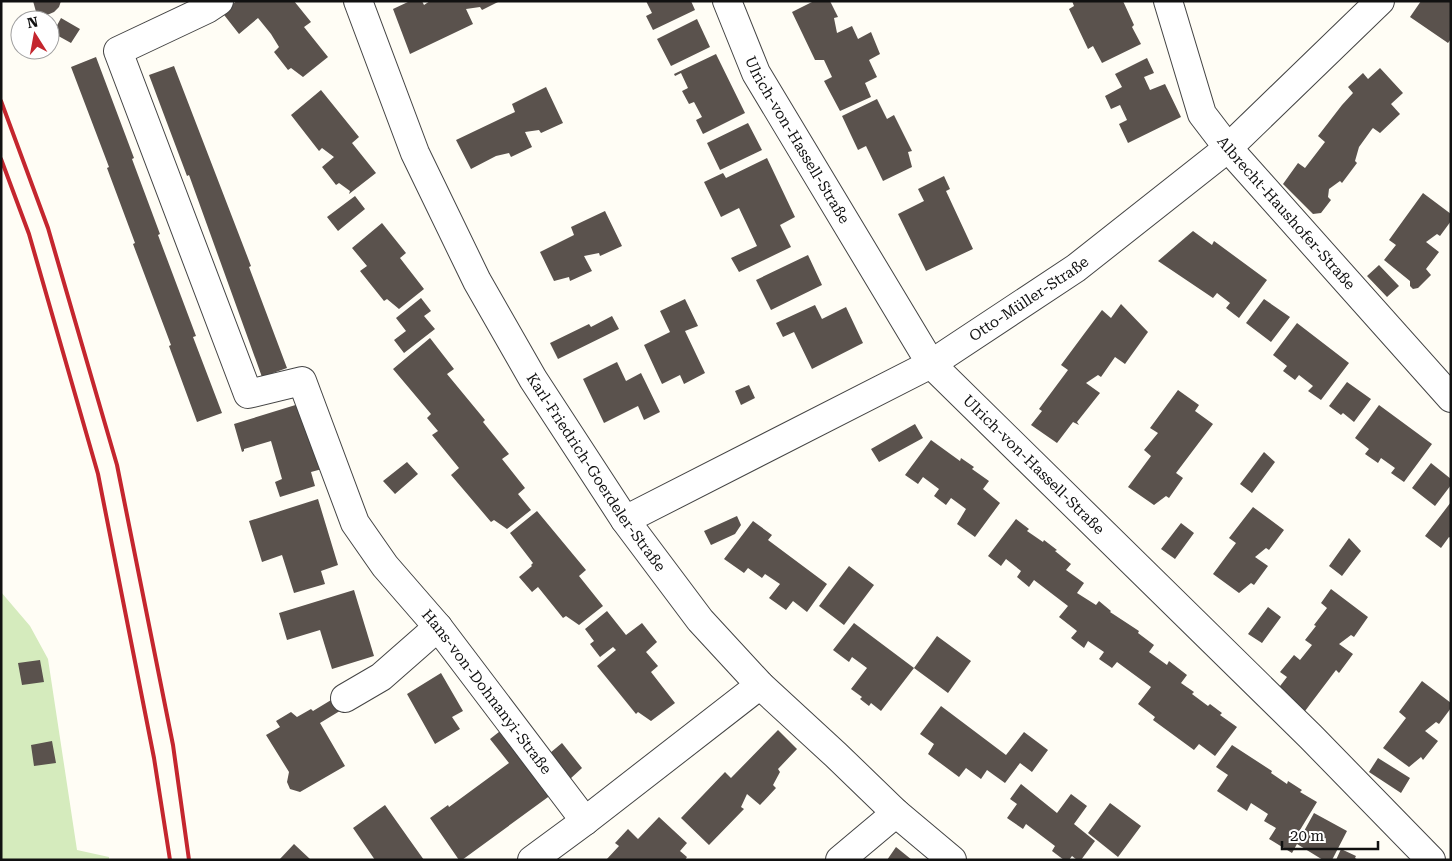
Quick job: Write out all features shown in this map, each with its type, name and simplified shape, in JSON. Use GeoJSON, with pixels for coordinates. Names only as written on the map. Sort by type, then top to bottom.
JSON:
{"type":"FeatureCollection","features":[{"type":"Feature","properties":{"kind":"street","name":"Hans-von-Dohnanyi-Straße"},"geometry":{"type":"LineString","coordinates":[[219,1],[207,9],[118,51],[248,394],[302,381],[355,523],[385,566],[438,627],[585,821]]}},
{"type":"Feature","properties":{"kind":"street","name":"Karl-Friedrich-Goerdeler-Straße"},"geometry":{"type":"LineString","coordinates":[[358,1],[415,153],[477,281],[533,379],[625,520],[700,620],[760,685],[896,813],[952,860]]}},
{"type":"Feature","properties":{"kind":"street","name":"Ulrich-von-Hassell-Straße"},"geometry":{"type":"LineString","coordinates":[[727,1],[756,73],[931,364],[1304,730],[1431,860]]}},
{"type":"Feature","properties":{"kind":"street","name":"Albrecht-Haushofer-Straße"},"geometry":{"type":"LineString","coordinates":[[1168,1],[1202,114],[1228,148],[1451,398]]}},
{"type":"Feature","properties":{"kind":"street","name":"Otto-Müller-Straße"},"geometry":{"type":"LineString","coordinates":[[625,520],[931,364],[1076,268],[1228,148],[1380,1]]}},
{"type":"Feature","properties":{"kind":"street"},"geometry":{"type":"LineString","coordinates":[[345,698],[381,677],[438,627]]}},
{"type":"Feature","properties":{"kind":"street"},"geometry":{"type":"LineString","coordinates":[[532,860],[760,685]]}},
{"type":"Feature","properties":{"kind":"street"},"geometry":{"type":"LineString","coordinates":[[840,860],[896,813]]}},
{"type":"Feature","properties":{"kind":"green space"},"geometry":{"type":"Polygon","coordinates":[[[1,592],[30,626],[48,659],[77,850],[109,857],[109,860],[1,860],[1,592]]]}},
{"type":"Feature","properties":{"kind":"building"},"geometry":{"type":"Polygon","coordinates":[[[33,1],[61,1],[56,10],[36,10],[33,1]]]}},
{"type":"Feature","properties":{"kind":"building"},"geometry":{"type":"Polygon","coordinates":[[[237,1],[294,1],[311,22],[304,27],[328,57],[303,77],[291,68],[288,70],[274,52],[279,47],[258,18],[239,34],[221,11],[237,1]]]}},
{"type":"Feature","properties":{"kind":"building"},"geometry":{"type":"Polygon","coordinates":[[[410,1],[422,1],[424,5],[430,1],[500,1],[482,10],[480,7],[466,9],[473,24],[410,54],[393,9],[410,1]]]}},
{"type":"Feature","properties":{"kind":"building"},"geometry":{"type":"Polygon","coordinates":[[[646,1],[691,1],[695,10],[653,30],[646,16],[652,13],[646,1]]]}},
{"type":"Feature","properties":{"kind":"building"},"geometry":{"type":"Polygon","coordinates":[[[814,1],[830,1],[838,17],[834,18],[837,33],[852,26],[858,39],[871,32],[880,54],[869,60],[877,77],[865,83],[871,97],[840,111],[824,81],[832,77],[824,60],[815,60],[792,12],[814,1]]]}},
{"type":"Feature","properties":{"kind":"building"},"geometry":{"type":"Polygon","coordinates":[[[1072,1],[1123,1],[1134,25],[1132,27],[1141,44],[1102,63],[1093,46],[1088,49],[1069,9],[1074,6],[1072,1]]]}},
{"type":"Feature","properties":{"kind":"building"},"geometry":{"type":"Polygon","coordinates":[[[1421,1],[1451,1],[1451,39],[1448,43],[1410,17],[1421,1]]]}},
{"type":"Feature","properties":{"kind":"building"},"geometry":{"type":"Polygon","coordinates":[[[61,18],[80,29],[71,43],[60,37],[61,18]]]}},
{"type":"Feature","properties":{"kind":"building"},"geometry":{"type":"Polygon","coordinates":[[[697,19],[710,47],[671,66],[657,39],[697,19]]]}},
{"type":"Feature","properties":{"kind":"building"},"geometry":{"type":"Polygon","coordinates":[[[716,54],[745,113],[703,134],[696,120],[702,117],[694,102],[689,104],[682,91],[688,88],[681,73],[675,76],[674,74],[716,54]]]}},
{"type":"Feature","properties":{"kind":"building"},"geometry":{"type":"Polygon","coordinates":[[[96,57],[134,158],[132,159],[160,234],[158,235],[196,336],[193,337],[222,413],[197,422],[169,346],[171,345],[133,244],[135,243],[107,168],[109,167],[71,67],[96,57]]]}},
{"type":"Feature","properties":{"kind":"building"},"geometry":{"type":"Polygon","coordinates":[[[1147,58],[1154,73],[1144,77],[1150,90],[1165,84],[1181,117],[1128,143],[1119,124],[1127,120],[1120,105],[1111,109],[1105,96],[1122,87],[1115,74],[1147,58]]]}},
{"type":"Feature","properties":{"kind":"building"},"geometry":{"type":"Polygon","coordinates":[[[174,66],[251,266],[249,267],[287,368],[262,377],[189,175],[187,176],[149,75],[174,66]]]}},
{"type":"Feature","properties":{"kind":"building"},"geometry":{"type":"Polygon","coordinates":[[[1380,68],[1403,93],[1391,104],[1400,114],[1380,133],[1372,129],[1359,147],[1355,161],[1357,163],[1342,183],[1340,181],[1329,189],[1328,197],[1331,200],[1321,213],[1313,214],[1283,184],[1298,163],[1305,168],[1325,142],[1318,136],[1353,93],[1348,87],[1363,73],[1368,79],[1380,68]]]}},
{"type":"Feature","properties":{"kind":"building"},"geometry":{"type":"Polygon","coordinates":[[[546,87],[563,123],[541,133],[539,130],[525,132],[532,147],[511,157],[509,153],[496,156],[471,169],[456,140],[515,112],[512,104],[546,87]]]}},
{"type":"Feature","properties":{"kind":"building"},"geometry":{"type":"Polygon","coordinates":[[[321,90],[359,137],[352,143],[376,173],[349,194],[350,191],[339,183],[336,185],[322,167],[334,157],[322,148],[319,151],[291,115],[321,90]]]}},
{"type":"Feature","properties":{"kind":"building"},"geometry":{"type":"Polygon","coordinates":[[[877,99],[887,119],[894,115],[912,151],[908,152],[912,167],[883,181],[866,146],[858,150],[842,116],[877,99]]]}},
{"type":"Feature","properties":{"kind":"building"},"geometry":{"type":"Polygon","coordinates":[[[748,123],[762,150],[720,170],[707,143],[748,123]]]}},
{"type":"Feature","properties":{"kind":"building"},"geometry":{"type":"Polygon","coordinates":[[[767,158],[795,217],[780,225],[791,247],[739,272],[731,258],[757,246],[739,208],[721,217],[704,182],[723,173],[726,178],[767,158]]]}},
{"type":"Feature","properties":{"kind":"building"},"geometry":{"type":"Polygon","coordinates":[[[944,176],[950,189],[946,191],[973,249],[926,271],[898,214],[924,201],[918,189],[944,176]]]}},
{"type":"Feature","properties":{"kind":"building"},"geometry":{"type":"Polygon","coordinates":[[[1423,193],[1451,214],[1451,221],[1440,236],[1437,234],[1426,242],[1439,252],[1426,269],[1431,275],[1418,288],[1413,289],[1410,286],[1410,281],[1384,260],[1396,245],[1389,240],[1423,193]]]}},
{"type":"Feature","properties":{"kind":"building"},"geometry":{"type":"Polygon","coordinates":[[[355,196],[365,209],[338,231],[327,217],[355,196]]]}},
{"type":"Feature","properties":{"kind":"building"},"geometry":{"type":"Polygon","coordinates":[[[605,211],[622,246],[600,256],[599,253],[584,256],[592,271],[570,281],[569,277],[554,281],[540,252],[574,235],[571,227],[605,211]]]}},
{"type":"Feature","properties":{"kind":"building"},"geometry":{"type":"Polygon","coordinates":[[[382,223],[406,253],[400,258],[424,289],[399,309],[387,299],[384,301],[360,271],[367,266],[352,248],[382,223]]]}},
{"type":"Feature","properties":{"kind":"building"},"geometry":{"type":"Polygon","coordinates":[[[1193,231],[1212,245],[1214,241],[1267,280],[1239,318],[1226,308],[1230,303],[1217,293],[1213,298],[1158,261],[1193,231]]]}},
{"type":"Feature","properties":{"kind":"building"},"geometry":{"type":"Polygon","coordinates":[[[808,255],[822,285],[771,310],[756,280],[808,255]]]}},
{"type":"Feature","properties":{"kind":"building"},"geometry":{"type":"Polygon","coordinates":[[[1379,265],[1399,286],[1387,297],[1367,276],[1379,265]]]}},
{"type":"Feature","properties":{"kind":"building"},"geometry":{"type":"Polygon","coordinates":[[[421,298],[431,311],[424,316],[435,329],[404,353],[394,340],[406,331],[396,318],[421,298]]]}},
{"type":"Feature","properties":{"kind":"building"},"geometry":{"type":"Polygon","coordinates":[[[685,299],[698,326],[685,331],[705,373],[684,384],[680,375],[662,384],[644,345],[670,332],[660,311],[685,299]]]}},
{"type":"Feature","properties":{"kind":"building"},"geometry":{"type":"Polygon","coordinates":[[[1264,299],[1290,317],[1271,342],[1246,323],[1264,299]]]}},
{"type":"Feature","properties":{"kind":"building"},"geometry":{"type":"Polygon","coordinates":[[[1121,304],[1148,332],[1125,364],[1115,357],[1101,377],[1098,375],[1086,383],[1100,393],[1077,422],[1079,425],[1073,422],[1057,443],[1031,425],[1042,411],[1039,409],[1068,370],[1061,365],[1084,334],[1102,310],[1111,318],[1121,304]]]}},
{"type":"Feature","properties":{"kind":"building"},"geometry":{"type":"Polygon","coordinates":[[[815,305],[822,319],[846,307],[863,343],[812,369],[794,332],[783,337],[776,323],[815,305]]]}},
{"type":"Feature","properties":{"kind":"building"},"geometry":{"type":"Polygon","coordinates":[[[612,316],[619,329],[558,359],[550,343],[589,324],[591,327],[612,316]]]}},
{"type":"Feature","properties":{"kind":"building"},"geometry":{"type":"Polygon","coordinates":[[[1297,323],[1349,363],[1321,400],[1308,391],[1313,386],[1299,375],[1295,380],[1283,371],[1287,366],[1273,355],[1297,323]]]}},
{"type":"Feature","properties":{"kind":"building"},"geometry":{"type":"Polygon","coordinates":[[[430,338],[454,369],[447,374],[485,420],[483,422],[509,454],[502,459],[525,488],[518,494],[531,510],[507,529],[494,520],[491,522],[451,475],[459,468],[432,435],[438,431],[427,418],[431,414],[393,369],[430,338]]]}},
{"type":"Feature","properties":{"kind":"building"},"geometry":{"type":"Polygon","coordinates":[[[617,362],[626,381],[641,373],[660,412],[644,420],[638,406],[604,423],[583,379],[617,362]]]}},
{"type":"Feature","properties":{"kind":"building"},"geometry":{"type":"Polygon","coordinates":[[[1347,382],[1371,399],[1354,422],[1343,413],[1341,415],[1329,406],[1347,382]]]}},
{"type":"Feature","properties":{"kind":"building"},"geometry":{"type":"Polygon","coordinates":[[[749,385],[755,398],[741,405],[735,391],[749,385]]]}},
{"type":"Feature","properties":{"kind":"building"},"geometry":{"type":"Polygon","coordinates":[[[1178,390],[1199,405],[1195,411],[1213,424],[1176,473],[1183,478],[1169,498],[1166,496],[1154,505],[1128,487],[1151,456],[1144,450],[1158,433],[1150,428],[1178,390]]]}},
{"type":"Feature","properties":{"kind":"building"},"geometry":{"type":"Polygon","coordinates":[[[302,403],[322,469],[311,472],[315,486],[280,497],[275,482],[282,479],[271,441],[244,449],[242,452],[234,424],[302,403]]]}},
{"type":"Feature","properties":{"kind":"building"},"geometry":{"type":"Polygon","coordinates":[[[1379,405],[1432,444],[1404,482],[1391,473],[1395,468],[1381,458],[1378,463],[1365,454],[1369,449],[1355,438],[1379,405]]]}},
{"type":"Feature","properties":{"kind":"building"},"geometry":{"type":"Polygon","coordinates":[[[915,424],[923,438],[879,462],[871,449],[915,424]]]}},
{"type":"Feature","properties":{"kind":"building"},"geometry":{"type":"Polygon","coordinates":[[[931,440],[960,461],[961,458],[974,467],[972,469],[989,481],[983,489],[1000,503],[975,537],[957,524],[966,509],[951,498],[946,505],[934,496],[939,489],[923,477],[918,484],[905,475],[931,440]]]}},
{"type":"Feature","properties":{"kind":"building"},"geometry":{"type":"Polygon","coordinates":[[[1264,452],[1275,462],[1252,493],[1240,484],[1264,452]]]}},
{"type":"Feature","properties":{"kind":"building"},"geometry":{"type":"Polygon","coordinates":[[[407,462],[418,474],[395,494],[383,481],[407,462]]]}},
{"type":"Feature","properties":{"kind":"building"},"geometry":{"type":"Polygon","coordinates":[[[1431,463],[1451,479],[1451,485],[1435,506],[1412,488],[1431,463]]]}},
{"type":"Feature","properties":{"kind":"building"},"geometry":{"type":"Polygon","coordinates":[[[318,499],[338,565],[321,571],[325,584],[294,593],[282,555],[262,562],[249,521],[318,499]]]}},
{"type":"Feature","properties":{"kind":"building"},"geometry":{"type":"Polygon","coordinates":[[[1451,502],[1451,538],[1449,537],[1441,548],[1425,536],[1451,502]]]}},
{"type":"Feature","properties":{"kind":"building"},"geometry":{"type":"Polygon","coordinates":[[[1253,507],[1284,530],[1269,550],[1266,548],[1255,557],[1268,566],[1254,585],[1251,583],[1239,593],[1213,574],[1236,543],[1229,538],[1253,507]]]}},
{"type":"Feature","properties":{"kind":"building"},"geometry":{"type":"Polygon","coordinates":[[[537,511],[586,570],[579,576],[603,606],[579,625],[566,616],[563,618],[538,587],[532,592],[519,577],[533,563],[510,533],[537,511]]]}},
{"type":"Feature","properties":{"kind":"building"},"geometry":{"type":"Polygon","coordinates":[[[737,516],[741,525],[735,534],[711,545],[704,531],[737,516]]]}},
{"type":"Feature","properties":{"kind":"building"},"geometry":{"type":"Polygon","coordinates":[[[1016,519],[1029,529],[1027,531],[1043,542],[1044,540],[1071,564],[1066,570],[1084,583],[1077,593],[1096,605],[1099,601],[1110,612],[1139,631],[1138,633],[1154,645],[1149,652],[1167,665],[1169,661],[1187,675],[1181,683],[1194,692],[1192,694],[1208,706],[1210,704],[1222,713],[1220,715],[1237,727],[1215,756],[1199,744],[1194,750],[1153,720],[1155,717],[1138,704],[1151,687],[1117,662],[1112,668],[1099,659],[1104,652],[1088,641],[1084,648],[1071,638],[1077,631],[1059,617],[1068,606],[1034,580],[1029,587],[1017,577],[1021,571],[1006,559],[1001,566],[988,556],[1016,519]]]}},
{"type":"Feature","properties":{"kind":"building"},"geometry":{"type":"Polygon","coordinates":[[[753,521],[772,535],[768,540],[827,584],[807,612],[793,601],[786,610],[769,598],[780,584],[765,574],[762,578],[748,568],[744,573],[724,559],[753,521]]]}},
{"type":"Feature","properties":{"kind":"building"},"geometry":{"type":"Polygon","coordinates":[[[1181,523],[1194,533],[1175,559],[1161,549],[1181,523]]]}},
{"type":"Feature","properties":{"kind":"building"},"geometry":{"type":"Polygon","coordinates":[[[1349,538],[1361,551],[1342,576],[1329,566],[1349,538]]]}},
{"type":"Feature","properties":{"kind":"building"},"geometry":{"type":"Polygon","coordinates":[[[849,566],[874,585],[844,625],[819,606],[849,566]]]}},
{"type":"Feature","properties":{"kind":"building"},"geometry":{"type":"Polygon","coordinates":[[[1331,589],[1368,617],[1354,637],[1351,635],[1339,644],[1353,654],[1339,673],[1336,670],[1302,715],[1277,690],[1287,677],[1280,672],[1294,655],[1300,660],[1312,645],[1305,640],[1327,608],[1321,603],[1331,589]]]}},
{"type":"Feature","properties":{"kind":"building"},"geometry":{"type":"Polygon","coordinates":[[[354,590],[374,656],[332,669],[320,630],[287,640],[279,613],[354,590]]]}},
{"type":"Feature","properties":{"kind":"building"},"geometry":{"type":"Polygon","coordinates":[[[1268,607],[1281,617],[1262,643],[1248,634],[1268,607]]]}},
{"type":"Feature","properties":{"kind":"building"},"geometry":{"type":"Polygon","coordinates":[[[607,611],[626,635],[642,623],[657,642],[646,652],[658,666],[651,672],[675,703],[651,721],[638,712],[636,714],[597,666],[616,650],[613,647],[600,657],[590,644],[594,641],[585,629],[607,611]]]}},
{"type":"Feature","properties":{"kind":"building"},"geometry":{"type":"Polygon","coordinates":[[[854,623],[914,668],[881,711],[871,703],[869,706],[860,699],[862,697],[851,689],[867,668],[852,657],[849,662],[833,650],[854,623]]]}},
{"type":"Feature","properties":{"kind":"building"},"geometry":{"type":"Polygon","coordinates":[[[937,636],[971,661],[948,693],[914,668],[937,636]]]}},
{"type":"Feature","properties":{"kind":"building"},"geometry":{"type":"Polygon","coordinates":[[[40,660],[44,682],[22,685],[18,663],[40,660]]]}},
{"type":"Feature","properties":{"kind":"building"},"geometry":{"type":"Polygon","coordinates":[[[441,673],[463,711],[452,717],[460,729],[435,744],[407,694],[441,673]]]}},
{"type":"Feature","properties":{"kind":"building"},"geometry":{"type":"Polygon","coordinates":[[[1422,681],[1451,703],[1451,708],[1439,724],[1436,722],[1425,731],[1438,741],[1423,760],[1421,757],[1409,767],[1383,748],[1406,718],[1399,712],[1422,681]]]}},
{"type":"Feature","properties":{"kind":"building"},"geometry":{"type":"Polygon","coordinates":[[[341,694],[348,706],[320,723],[345,766],[300,792],[290,789],[287,782],[289,772],[266,735],[280,727],[276,721],[291,712],[297,717],[311,709],[313,711],[341,694]]]}},
{"type":"Feature","properties":{"kind":"building"},"geometry":{"type":"Polygon","coordinates":[[[941,706],[1006,755],[1024,732],[1048,750],[1032,772],[1020,763],[1005,783],[987,770],[981,779],[966,768],[959,777],[928,754],[934,744],[920,734],[941,706]]]}},
{"type":"Feature","properties":{"kind":"building"},"geometry":{"type":"Polygon","coordinates":[[[504,728],[555,792],[462,860],[459,860],[430,818],[448,805],[449,807],[509,763],[490,739],[504,728]]]}},
{"type":"Feature","properties":{"kind":"building"},"geometry":{"type":"Polygon","coordinates":[[[778,730],[797,749],[778,769],[780,772],[773,785],[776,788],[760,805],[747,794],[741,807],[744,809],[709,845],[681,818],[725,772],[731,778],[778,730]]]}},
{"type":"Feature","properties":{"kind":"building"},"geometry":{"type":"Polygon","coordinates":[[[52,741],[56,763],[34,766],[31,745],[52,741]]]}},
{"type":"Feature","properties":{"kind":"building"},"geometry":{"type":"Polygon","coordinates":[[[562,743],[582,768],[570,779],[550,753],[562,743]]]}},
{"type":"Feature","properties":{"kind":"building"},"geometry":{"type":"Polygon","coordinates":[[[1232,745],[1272,771],[1271,773],[1287,784],[1288,781],[1302,790],[1300,792],[1317,802],[1300,830],[1303,833],[1314,813],[1347,831],[1332,860],[1323,860],[1297,844],[1292,853],[1269,839],[1276,828],[1264,821],[1268,814],[1251,803],[1247,811],[1217,791],[1228,775],[1216,767],[1232,745]]]}},
{"type":"Feature","properties":{"kind":"building"},"geometry":{"type":"Polygon","coordinates":[[[1378,758],[1410,778],[1401,793],[1369,772],[1378,758]]]}},
{"type":"Feature","properties":{"kind":"building"},"geometry":{"type":"Polygon","coordinates":[[[1021,784],[1057,813],[1071,794],[1087,806],[1074,824],[1095,841],[1081,860],[1077,860],[1072,856],[1069,860],[1064,860],[1052,851],[1055,846],[1026,824],[1023,829],[1007,818],[1017,804],[1010,799],[1021,784]]]}},
{"type":"Feature","properties":{"kind":"building"},"geometry":{"type":"Polygon","coordinates":[[[1110,803],[1141,826],[1118,857],[1088,833],[1110,803]]]}},
{"type":"Feature","properties":{"kind":"building"},"geometry":{"type":"Polygon","coordinates":[[[385,805],[424,860],[375,860],[353,828],[385,805]]]}},
{"type":"Feature","properties":{"kind":"building"},"geometry":{"type":"Polygon","coordinates":[[[659,817],[687,843],[680,851],[687,857],[685,860],[606,860],[619,846],[615,843],[628,829],[638,839],[659,817]]]}},
{"type":"Feature","properties":{"kind":"building"},"geometry":{"type":"Polygon","coordinates":[[[294,844],[311,860],[279,860],[294,844]]]}},
{"type":"Feature","properties":{"kind":"building"},"geometry":{"type":"Polygon","coordinates":[[[896,847],[912,860],[887,860],[896,847]]]}},
{"type":"Feature","properties":{"kind":"building"},"geometry":{"type":"Polygon","coordinates":[[[1341,849],[1356,856],[1355,858],[1358,860],[1336,860],[1341,849]]]}},
{"type":"Feature","properties":{"kind":"railway"},"geometry":{"type":"LineString","coordinates":[[1,101],[48,228],[117,465],[173,745],[189,860]]}},
{"type":"Feature","properties":{"kind":"railway"},"geometry":{"type":"LineString","coordinates":[[1,159],[29,234],[98,474],[154,758],[170,860]]}}]}
